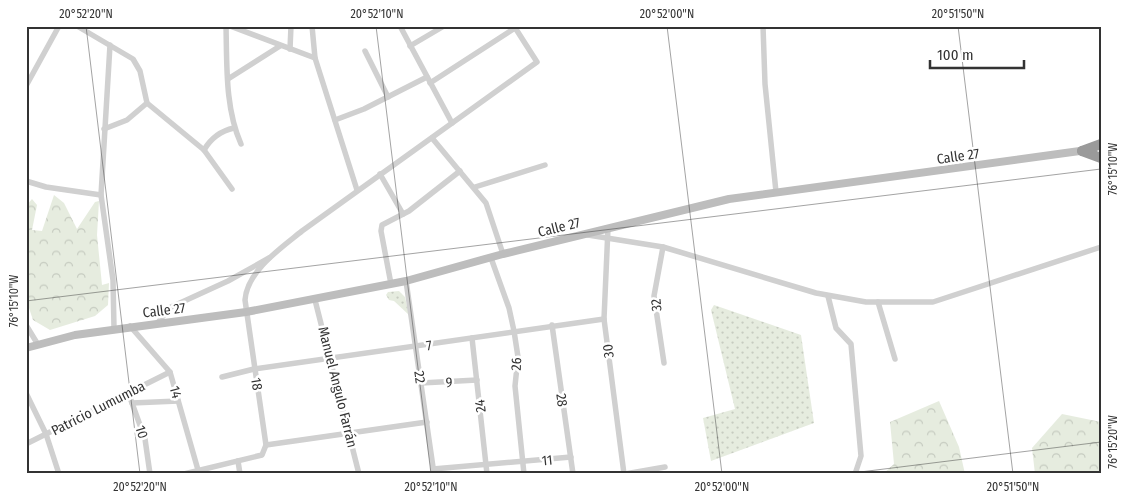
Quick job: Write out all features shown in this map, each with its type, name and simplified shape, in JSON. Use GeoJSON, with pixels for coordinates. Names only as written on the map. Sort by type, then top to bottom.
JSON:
{"type":"FeatureCollection","features":[{"type":"Feature","properties":{"kind":"highway"},"geometry":{"type":"LineString","coordinates":[[1082,151],[1101,144]]}},
{"type":"Feature","properties":{"kind":"highway"},"geometry":{"type":"LineString","coordinates":[[1082,151],[1101,158]]}},
{"type":"Feature","properties":{"kind":"main road","name":"Calle 27"},"geometry":{"type":"LineString","coordinates":[[26,348],[37,343],[114,328],[246,312],[406,281],[503,254],[729,199],[1101,148]]}},
{"type":"Feature","properties":{"kind":"street"},"geometry":{"type":"LineString","coordinates":[[26,86],[59,26]]}},
{"type":"Feature","properties":{"kind":"street"},"geometry":{"type":"LineString","coordinates":[[77,26],[110,45],[137,64],[147,103],[204,150],[232,189]]}},
{"type":"Feature","properties":{"kind":"street"},"geometry":{"type":"LineString","coordinates":[[226,26],[228,80],[234,128],[241,144]]}},
{"type":"Feature","properties":{"kind":"street"},"geometry":{"type":"LineString","coordinates":[[230,26],[314,58]]}},
{"type":"Feature","properties":{"kind":"street"},"geometry":{"type":"LineString","coordinates":[[290,49],[292,26]]}},
{"type":"Feature","properties":{"kind":"street"},"geometry":{"type":"LineString","coordinates":[[312,26],[314,58],[357,190]]}},
{"type":"Feature","properties":{"kind":"street"},"geometry":{"type":"LineString","coordinates":[[400,26],[452,123]]}},
{"type":"Feature","properties":{"kind":"street"},"geometry":{"type":"LineString","coordinates":[[410,46],[444,26]]}},
{"type":"Feature","properties":{"kind":"street"},"geometry":{"type":"LineString","coordinates":[[763,26],[765,84],[776,192]]}},
{"type":"Feature","properties":{"kind":"street"},"geometry":{"type":"LineString","coordinates":[[156,324],[169,308],[228,281],[275,255],[357,190],[537,62],[514,27],[429,80],[335,120]]}},
{"type":"Feature","properties":{"kind":"street"},"geometry":{"type":"LineString","coordinates":[[110,45],[101,195],[112,280],[114,328]]}},
{"type":"Feature","properties":{"kind":"street"},"geometry":{"type":"LineString","coordinates":[[228,80],[280,46]]}},
{"type":"Feature","properties":{"kind":"street"},"geometry":{"type":"LineString","coordinates":[[365,51],[388,96]]}},
{"type":"Feature","properties":{"kind":"street"},"geometry":{"type":"LineString","coordinates":[[104,129],[127,120],[147,103]]}},
{"type":"Feature","properties":{"kind":"street"},"geometry":{"type":"LineString","coordinates":[[204,150],[209,141],[219,134],[234,128]]}},
{"type":"Feature","properties":{"kind":"street"},"geometry":{"type":"LineString","coordinates":[[432,138],[486,203],[503,254]]}},
{"type":"Feature","properties":{"kind":"street"},"geometry":{"type":"LineString","coordinates":[[474,187],[545,165]]}},
{"type":"Feature","properties":{"kind":"street"},"geometry":{"type":"LineString","coordinates":[[391,284],[381,231],[382,225],[403,214],[460,171]]}},
{"type":"Feature","properties":{"kind":"street"},"geometry":{"type":"LineString","coordinates":[[380,174],[403,214]]}},
{"type":"Feature","properties":{"kind":"street"},"geometry":{"type":"LineString","coordinates":[[26,181],[46,187],[101,195]]}},
{"type":"Feature","properties":{"kind":"street","name":"30"},"geometry":{"type":"LineString","coordinates":[[608,228],[604,319],[624,474]]}},
{"type":"Feature","properties":{"kind":"street"},"geometry":{"type":"LineString","coordinates":[[581,235],[609,237],[662,247],[828,296],[878,302],[933,302],[1101,247]]}},
{"type":"Feature","properties":{"kind":"street","name":"32"},"geometry":{"type":"LineString","coordinates":[[662,247],[654,296],[664,363]]}},
{"type":"Feature","properties":{"kind":"street","name":"18"},"geometry":{"type":"LineString","coordinates":[[266,445],[246,312],[245,292],[250,281],[275,255]]}},
{"type":"Feature","properties":{"kind":"street","name":"26"},"geometry":{"type":"LineString","coordinates":[[491,258],[509,308],[518,357],[515,386],[524,474]]}},
{"type":"Feature","properties":{"kind":"street","name":"22"},"geometry":{"type":"LineString","coordinates":[[406,281],[433,471]]}},
{"type":"Feature","properties":{"kind":"street"},"geometry":{"type":"LineString","coordinates":[[828,296],[836,328],[851,344],[860,456],[857,472]]}},
{"type":"Feature","properties":{"kind":"street","name":"Manuel Angulo Farrán"},"geometry":{"type":"LineString","coordinates":[[315,300],[359,474]]}},
{"type":"Feature","properties":{"kind":"street"},"geometry":{"type":"LineString","coordinates":[[878,302],[895,359]]}},
{"type":"Feature","properties":{"kind":"street","name":"7"},"geometry":{"type":"LineString","coordinates":[[222,377],[254,369],[330,360],[604,319]]}},
{"type":"Feature","properties":{"kind":"street"},"geometry":{"type":"LineString","coordinates":[[26,325],[37,343]]}},
{"type":"Feature","properties":{"kind":"street","name":"14"},"geometry":{"type":"LineString","coordinates":[[130,326],[170,372],[198,470]]}},
{"type":"Feature","properties":{"kind":"street","name":"28"},"geometry":{"type":"LineString","coordinates":[[552,326],[573,474]]}},
{"type":"Feature","properties":{"kind":"street","name":"24"},"geometry":{"type":"LineString","coordinates":[[472,338],[487,474]]}},
{"type":"Feature","properties":{"kind":"street","name":"Patricio Lumumba"},"geometry":{"type":"LineString","coordinates":[[26,444],[170,372]]}},
{"type":"Feature","properties":{"kind":"street","name":"9"},"geometry":{"type":"LineString","coordinates":[[421,383],[477,380]]}},
{"type":"Feature","properties":{"kind":"street","name":"10"},"geometry":{"type":"LineString","coordinates":[[128,392],[145,439],[150,474]]}},
{"type":"Feature","properties":{"kind":"street"},"geometry":{"type":"LineString","coordinates":[[26,393],[46,434],[59,474]]}},
{"type":"Feature","properties":{"kind":"street"},"geometry":{"type":"LineString","coordinates":[[132,404],[178,401]]}},
{"type":"Feature","properties":{"kind":"street"},"geometry":{"type":"LineString","coordinates":[[184,474],[262,455],[266,445],[427,422]]}},
{"type":"Feature","properties":{"kind":"street","name":"11"},"geometry":{"type":"LineString","coordinates":[[433,471],[571,457]]}},
{"type":"Feature","properties":{"kind":"street"},"geometry":{"type":"LineString","coordinates":[[238,461],[240,474]]}},
{"type":"Feature","properties":{"kind":"street"},"geometry":{"type":"LineString","coordinates":[[624,474],[665,467]]}},
{"type":"Feature","properties":{"kind":"green space"},"geometry":{"type":"Polygon","coordinates":[[[54,195],[64,203],[77,229],[95,202],[99,201],[97,235],[102,285],[109,283],[108,305],[95,316],[50,330],[33,320],[26,299],[26,206],[32,199],[37,205],[32,230],[42,231],[54,195]]]}},
{"type":"Feature","properties":{"kind":"green space"},"geometry":{"type":"Polygon","coordinates":[[[399,291],[405,297],[409,315],[394,301],[389,300],[386,295],[388,292],[399,291]]]}},
{"type":"Feature","properties":{"kind":"green space"},"geometry":{"type":"Polygon","coordinates":[[[714,305],[801,335],[814,423],[711,461],[703,418],[735,409],[711,310],[714,305]]]}},
{"type":"Feature","properties":{"kind":"green space"},"geometry":{"type":"Polygon","coordinates":[[[939,401],[959,447],[965,474],[883,474],[894,464],[890,422],[939,401]]]}},
{"type":"Feature","properties":{"kind":"green space"},"geometry":{"type":"Polygon","coordinates":[[[1062,414],[1101,422],[1101,474],[1035,474],[1032,448],[1062,414]]]}}]}
